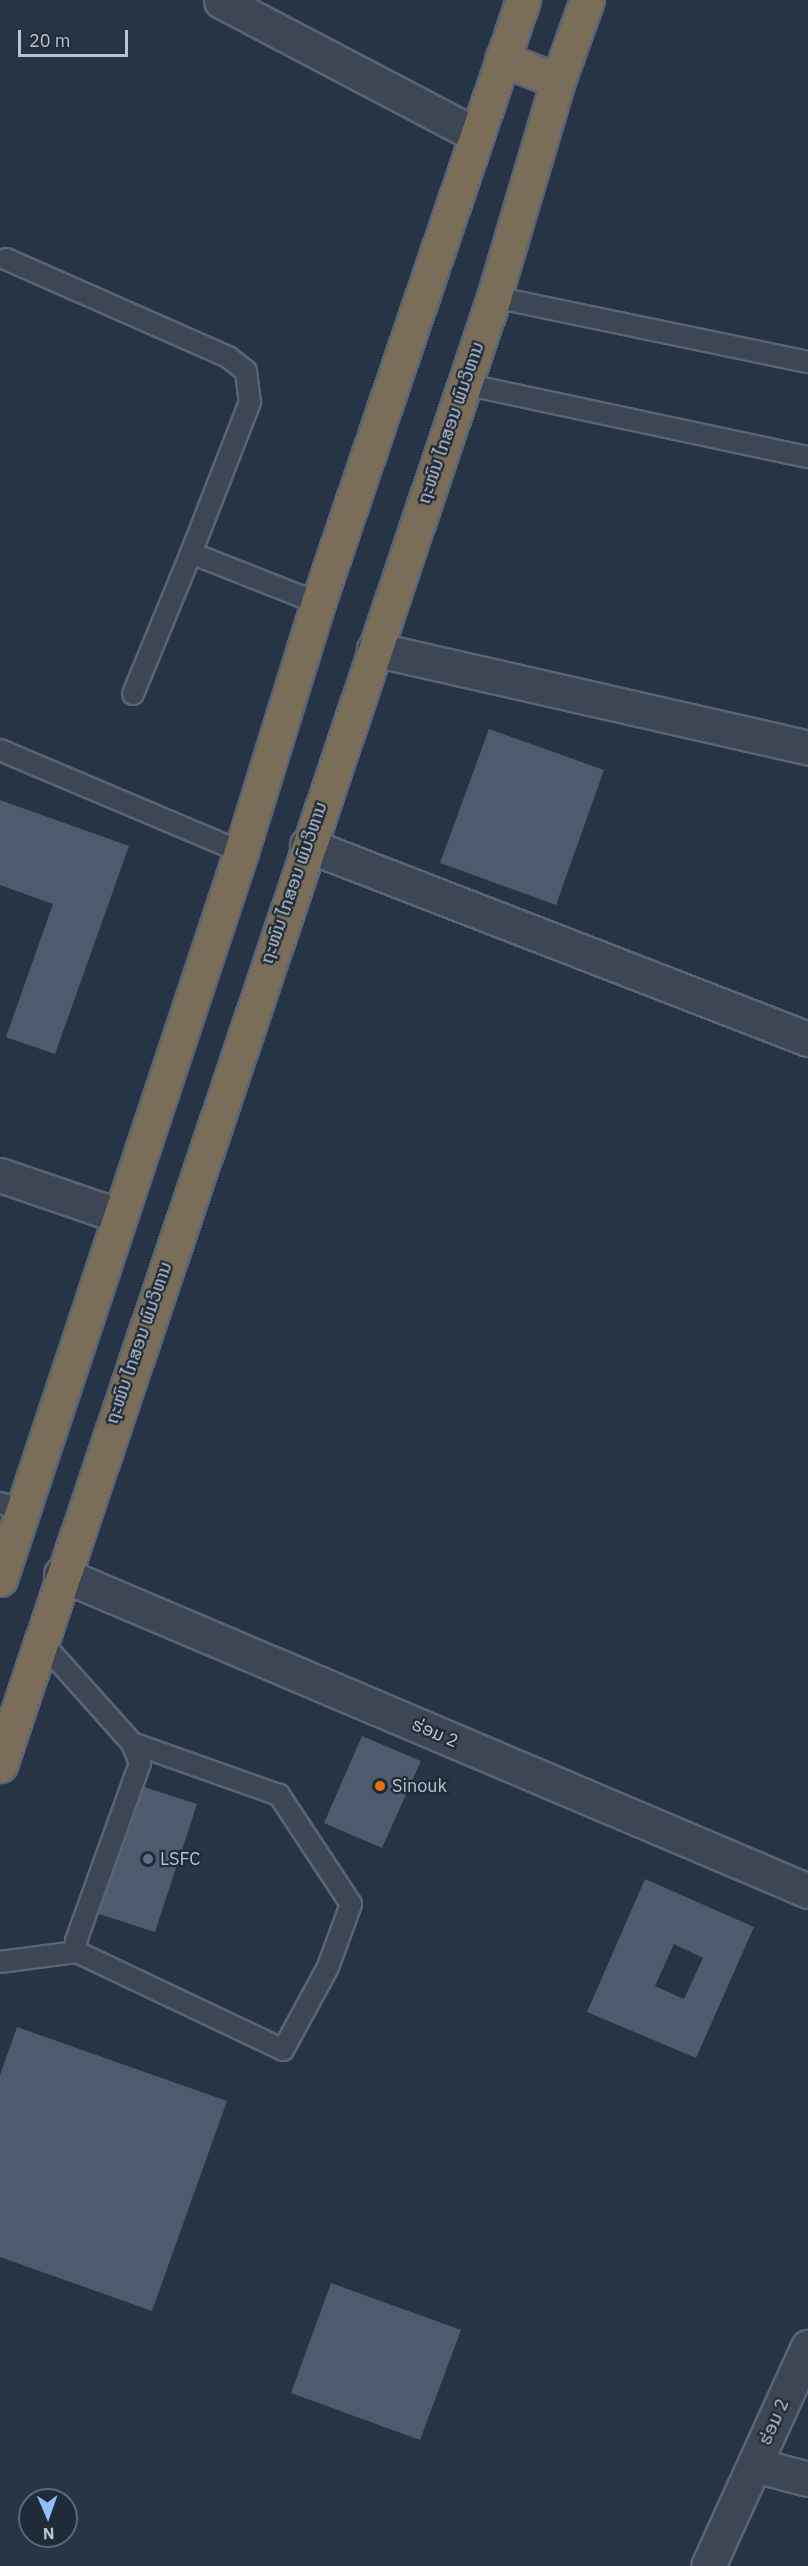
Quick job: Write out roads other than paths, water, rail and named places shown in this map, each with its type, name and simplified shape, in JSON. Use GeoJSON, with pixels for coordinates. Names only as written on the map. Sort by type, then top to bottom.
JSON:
{"type":"FeatureCollection","features":[{"type":"Feature","properties":{"kind":"highway"},"geometry":{"type":"LineString","coordinates":[[0,1579],[11,1507],[117,1215],[241,852],[318,603],[523,0]]}},
{"type":"Feature","properties":{"kind":"highway","name":"ຖະໜົນ ໄກສອນ ພົມວິຫານ"},"geometry":{"type":"LineString","coordinates":[[0,1765],[61,1575],[494,297],[558,81],[587,0]]}},
{"type":"Feature","properties":{"kind":"highway"},"geometry":{"type":"LineString","coordinates":[[502,59],[558,81]]}},
{"type":"Feature","properties":{"kind":"street"},"geometry":{"type":"LineString","coordinates":[[221,1],[476,135]]}},
{"type":"Feature","properties":{"kind":"street"},"geometry":{"type":"LineString","coordinates":[[374,649],[808,748]]}},
{"type":"Feature","properties":{"kind":"street"},"geometry":{"type":"LineString","coordinates":[[307,845],[808,1039]]}},
{"type":"Feature","properties":{"kind":"street"},"geometry":{"type":"LineString","coordinates":[[0,1175],[117,1215]]}},
{"type":"Feature","properties":{"kind":"street","name":"ຮ່ອມ 2"},"geometry":{"type":"LineString","coordinates":[[61,1575],[808,1891]]}},
{"type":"Feature","properties":{"kind":"street","name":"ຮ່ອມ 2"},"geometry":{"type":"LineString","coordinates":[[708,2566],[808,2347]]}},
{"type":"Feature","properties":{"kind":"street"},"geometry":{"type":"LineString","coordinates":[[755,2465],[808,2479]]}},
{"type":"Feature","properties":{"kind":"lane"},"geometry":{"type":"LineString","coordinates":[[6,260],[228,357],[246,371],[250,402],[133,694]]}},
{"type":"Feature","properties":{"kind":"lane"},"geometry":{"type":"LineString","coordinates":[[494,297],[808,362]]}},
{"type":"Feature","properties":{"kind":"lane"},"geometry":{"type":"LineString","coordinates":[[464,384],[808,457]]}},
{"type":"Feature","properties":{"kind":"lane"},"geometry":{"type":"LineString","coordinates":[[191,553],[318,603]]}},
{"type":"Feature","properties":{"kind":"lane"},"geometry":{"type":"LineString","coordinates":[[0,750],[241,852]]}},
{"type":"Feature","properties":{"kind":"lane"},"geometry":{"type":"LineString","coordinates":[[40,1640],[132,1743],[140,1763],[76,1941],[77,1952]]}},
{"type":"Feature","properties":{"kind":"lane"},"geometry":{"type":"LineString","coordinates":[[0,1962],[77,1952],[283,2050],[328,1967],[351,1904],[279,1795],[132,1743]]}},
{"type":"Feature","properties":{"kind":"place","name":"Sinouk"},"geometry":{"type":"Point","coordinates":[380,1786]}},
{"type":"Feature","properties":{"kind":"place","name":"LSFC"},"geometry":{"type":"Point","coordinates":[148,1859]}}]}
